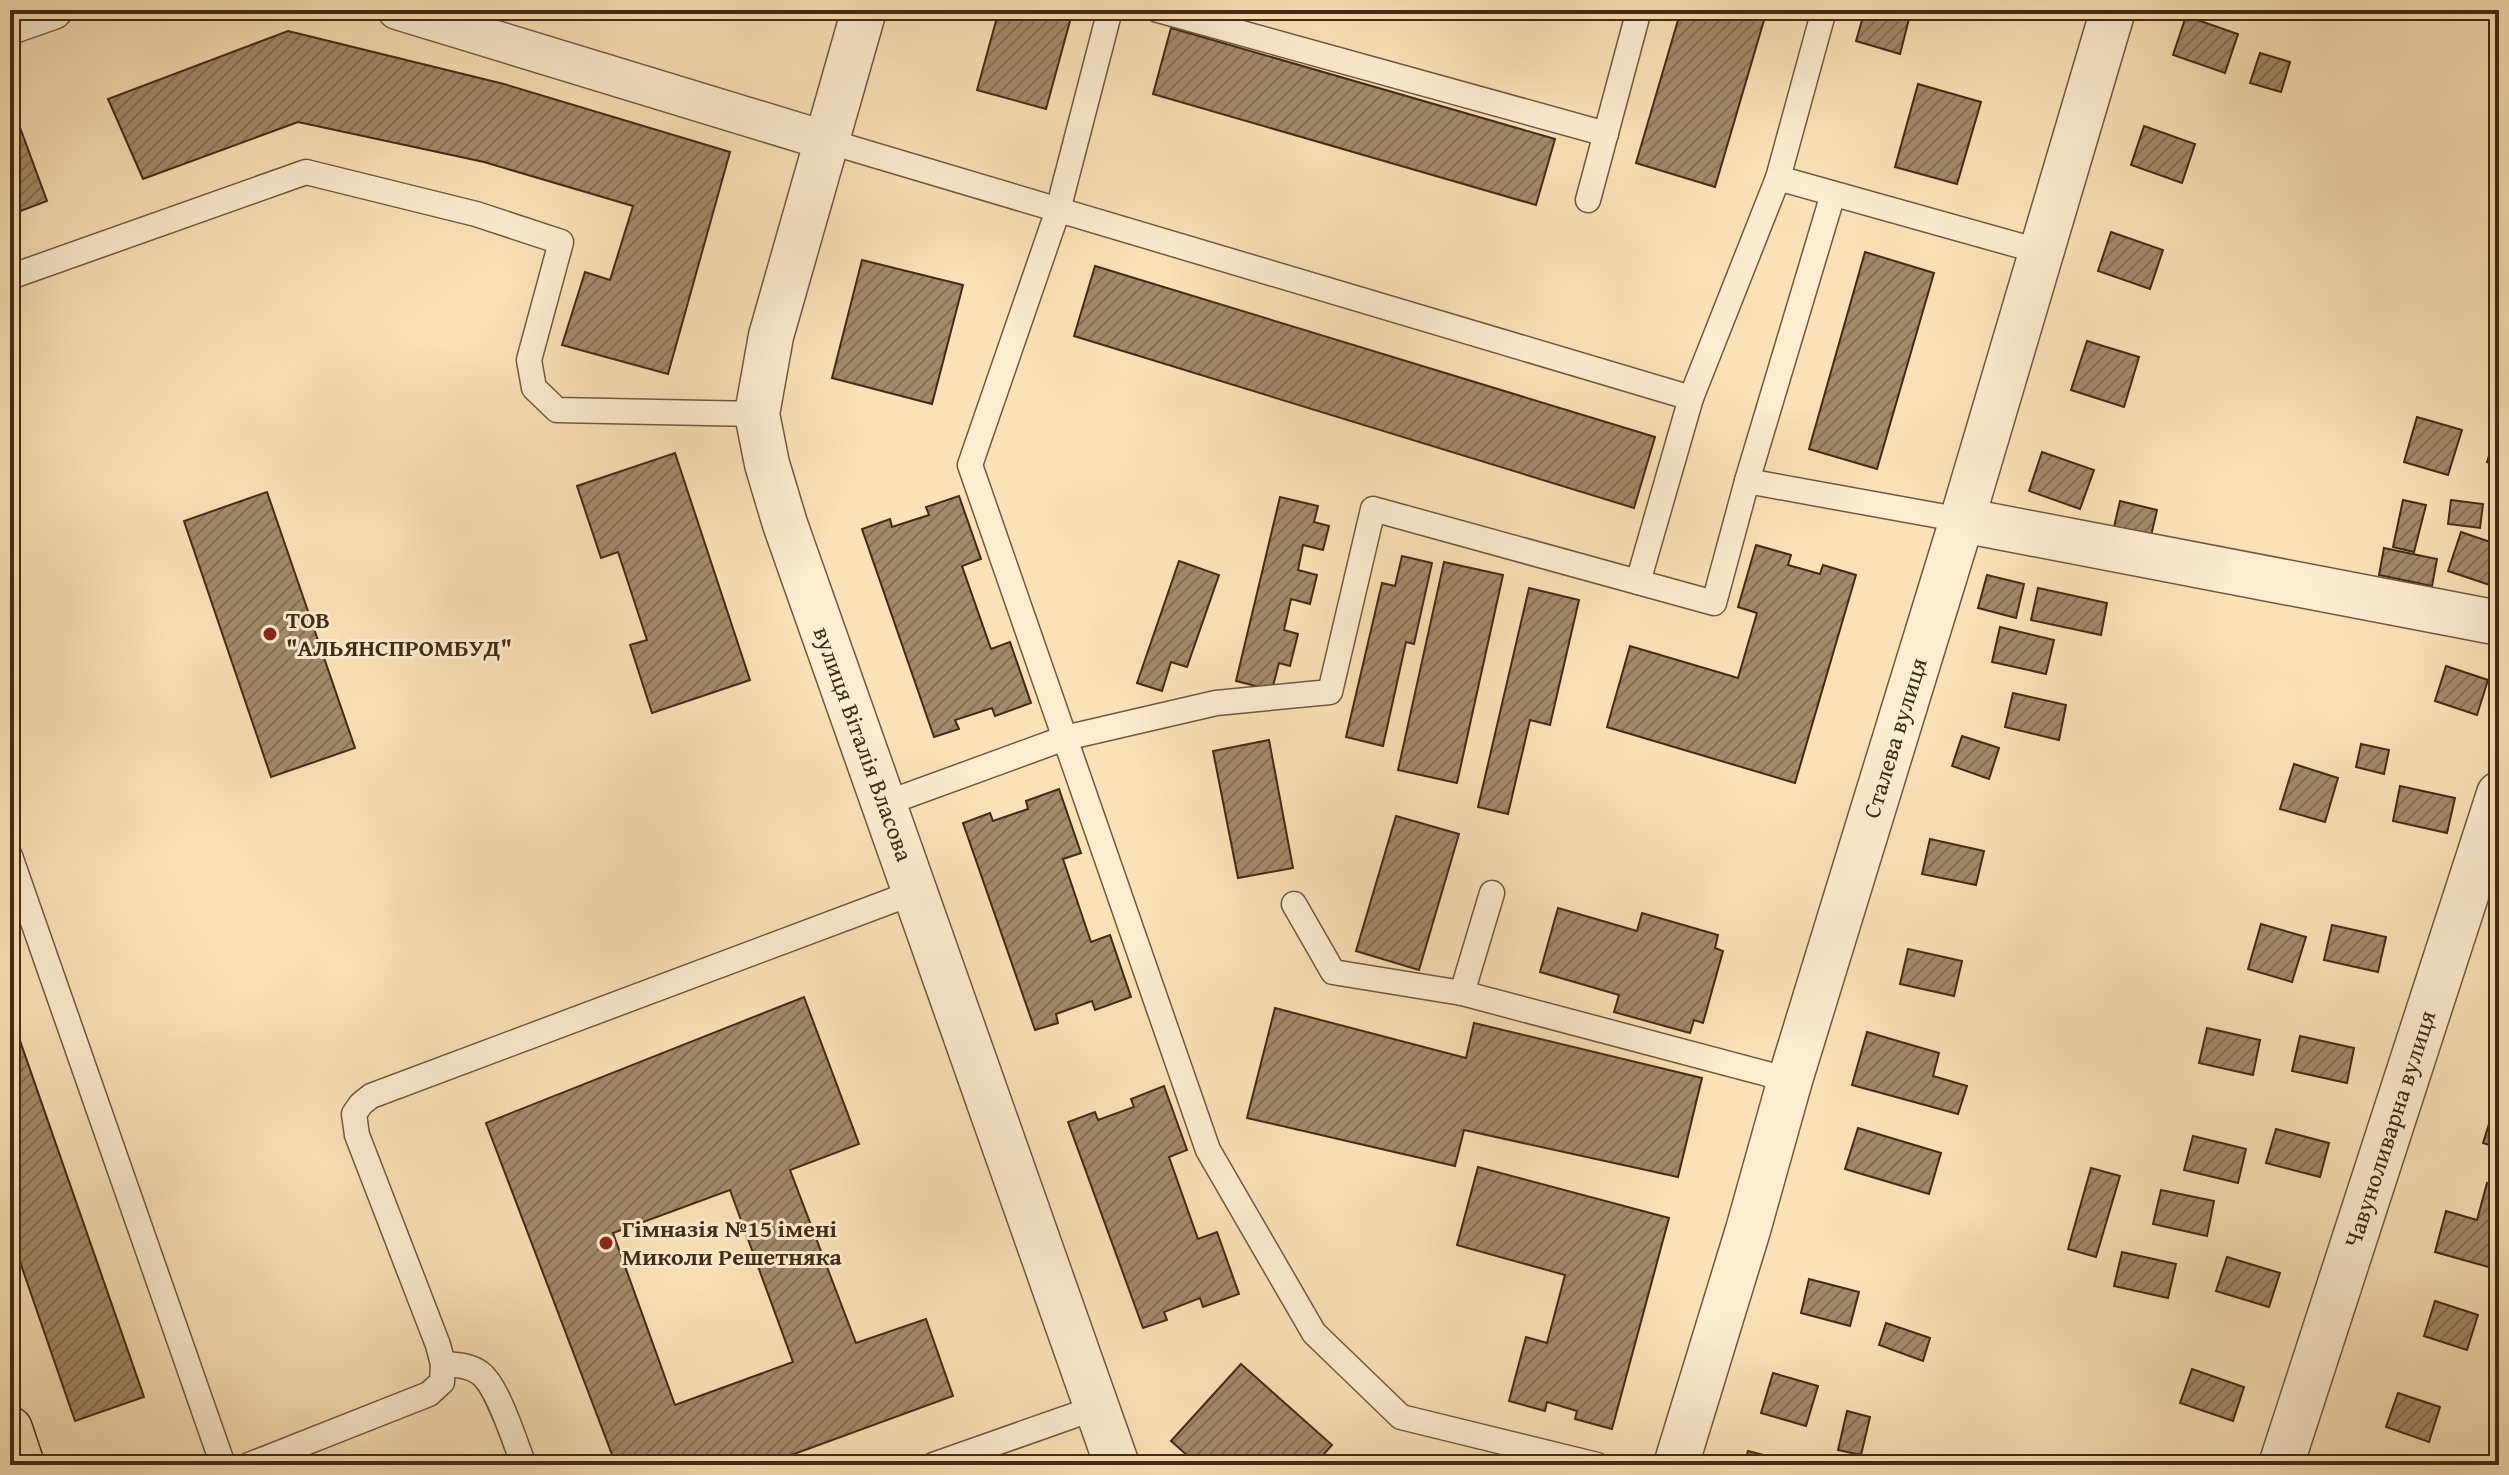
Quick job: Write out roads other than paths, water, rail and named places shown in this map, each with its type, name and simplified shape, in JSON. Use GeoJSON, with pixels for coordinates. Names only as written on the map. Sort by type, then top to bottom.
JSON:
{"type":"FeatureCollection","features":[{"type":"Feature","properties":{"kind":"main road"},"geometry":{"type":"LineString","coordinates":[[10,1429],[22,1465]]}},
{"type":"Feature","properties":{"kind":"street"},"geometry":{"type":"LineString","coordinates":[[10,25],[53,10]]}},
{"type":"Feature","properties":{"kind":"street"},"geometry":{"type":"LineString","coordinates":[[397,10],[827,141]]}},
{"type":"Feature","properties":{"kind":"street","name":"вулиця Віталія Власова"},"geometry":{"type":"LineString","coordinates":[[864,10],[771,336],[757,414],[767,464],[785,524],[1117,1465]]}},
{"type":"Feature","properties":{"kind":"street","name":"Сталева вулиця"},"geometry":{"type":"LineString","coordinates":[[1676,1465],[2113,10]]}},
{"type":"Feature","properties":{"kind":"street"},"geometry":{"type":"LineString","coordinates":[[1962,520],[2499,623]]}},
{"type":"Feature","properties":{"kind":"street","name":"Чавуноливарна вулиця"},"geometry":{"type":"LineString","coordinates":[[2281,1465],[2499,794]]}},
{"type":"Feature","properties":{"kind":"lane"},"geometry":{"type":"LineString","coordinates":[[1110,10],[1058,210],[970,465],[1208,1150],[1314,1333],[1401,1417],[1597,1465]]}},
{"type":"Feature","properties":{"kind":"lane"},"geometry":{"type":"LineString","coordinates":[[1158,10],[1606,134]]}},
{"type":"Feature","properties":{"kind":"lane"},"geometry":{"type":"LineString","coordinates":[[1588,200],[1639,10]]}},
{"type":"Feature","properties":{"kind":"lane"},"geometry":{"type":"LineString","coordinates":[[1638,582],[1691,398],[1778,178],[1824,10]]}},
{"type":"Feature","properties":{"kind":"lane"},"geometry":{"type":"LineString","coordinates":[[827,141],[1691,398]]}},
{"type":"Feature","properties":{"kind":"lane"},"geometry":{"type":"LineString","coordinates":[[10,277],[306,172],[476,214],[561,242],[529,360],[534,388],[557,410],[757,414]]}},
{"type":"Feature","properties":{"kind":"lane"},"geometry":{"type":"LineString","coordinates":[[1778,178],[2042,252]]}},
{"type":"Feature","properties":{"kind":"lane"},"geometry":{"type":"LineString","coordinates":[[884,804],[1065,738],[1216,703],[1330,692],[1373,509],[1714,603],[1833,194]]}},
{"type":"Feature","properties":{"kind":"lane"},"geometry":{"type":"LineString","coordinates":[[1747,481],[1962,520]]}},
{"type":"Feature","properties":{"kind":"lane"},"geometry":{"type":"LineString","coordinates":[[10,856],[19,911],[223,1465]]}},
{"type":"Feature","properties":{"kind":"lane"},"geometry":{"type":"LineString","coordinates":[[249,1465],[429,1394],[442,1382],[443,1364],[357,1135],[354,1114],[361,1104],[371,1096],[915,892]]}},
{"type":"Feature","properties":{"kind":"lane"},"geometry":{"type":"LineString","coordinates":[[1462,993],[1492,893]]}},
{"type":"Feature","properties":{"kind":"lane"},"geometry":{"type":"LineString","coordinates":[[1294,904],[1333,972],[1462,993],[1790,1080]]}},
{"type":"Feature","properties":{"kind":"lane"},"geometry":{"type":"LineString","coordinates":[[443,1364],[463,1366],[479,1373],[492,1386],[524,1465]]}},
{"type":"Feature","properties":{"kind":"lane"},"geometry":{"type":"LineString","coordinates":[[933,1465],[1098,1407]]}},
{"type":"Feature","properties":{"kind":"place","name":"ТОВ \"АЛЬЯНСПРОМБУД\""},"geometry":{"type":"Point","coordinates":[270,634]}},
{"type":"Feature","properties":{"kind":"place","name":"Гімназія №15 імені Миколи Решетняка"},"geometry":{"type":"Point","coordinates":[606,1243]}}]}
